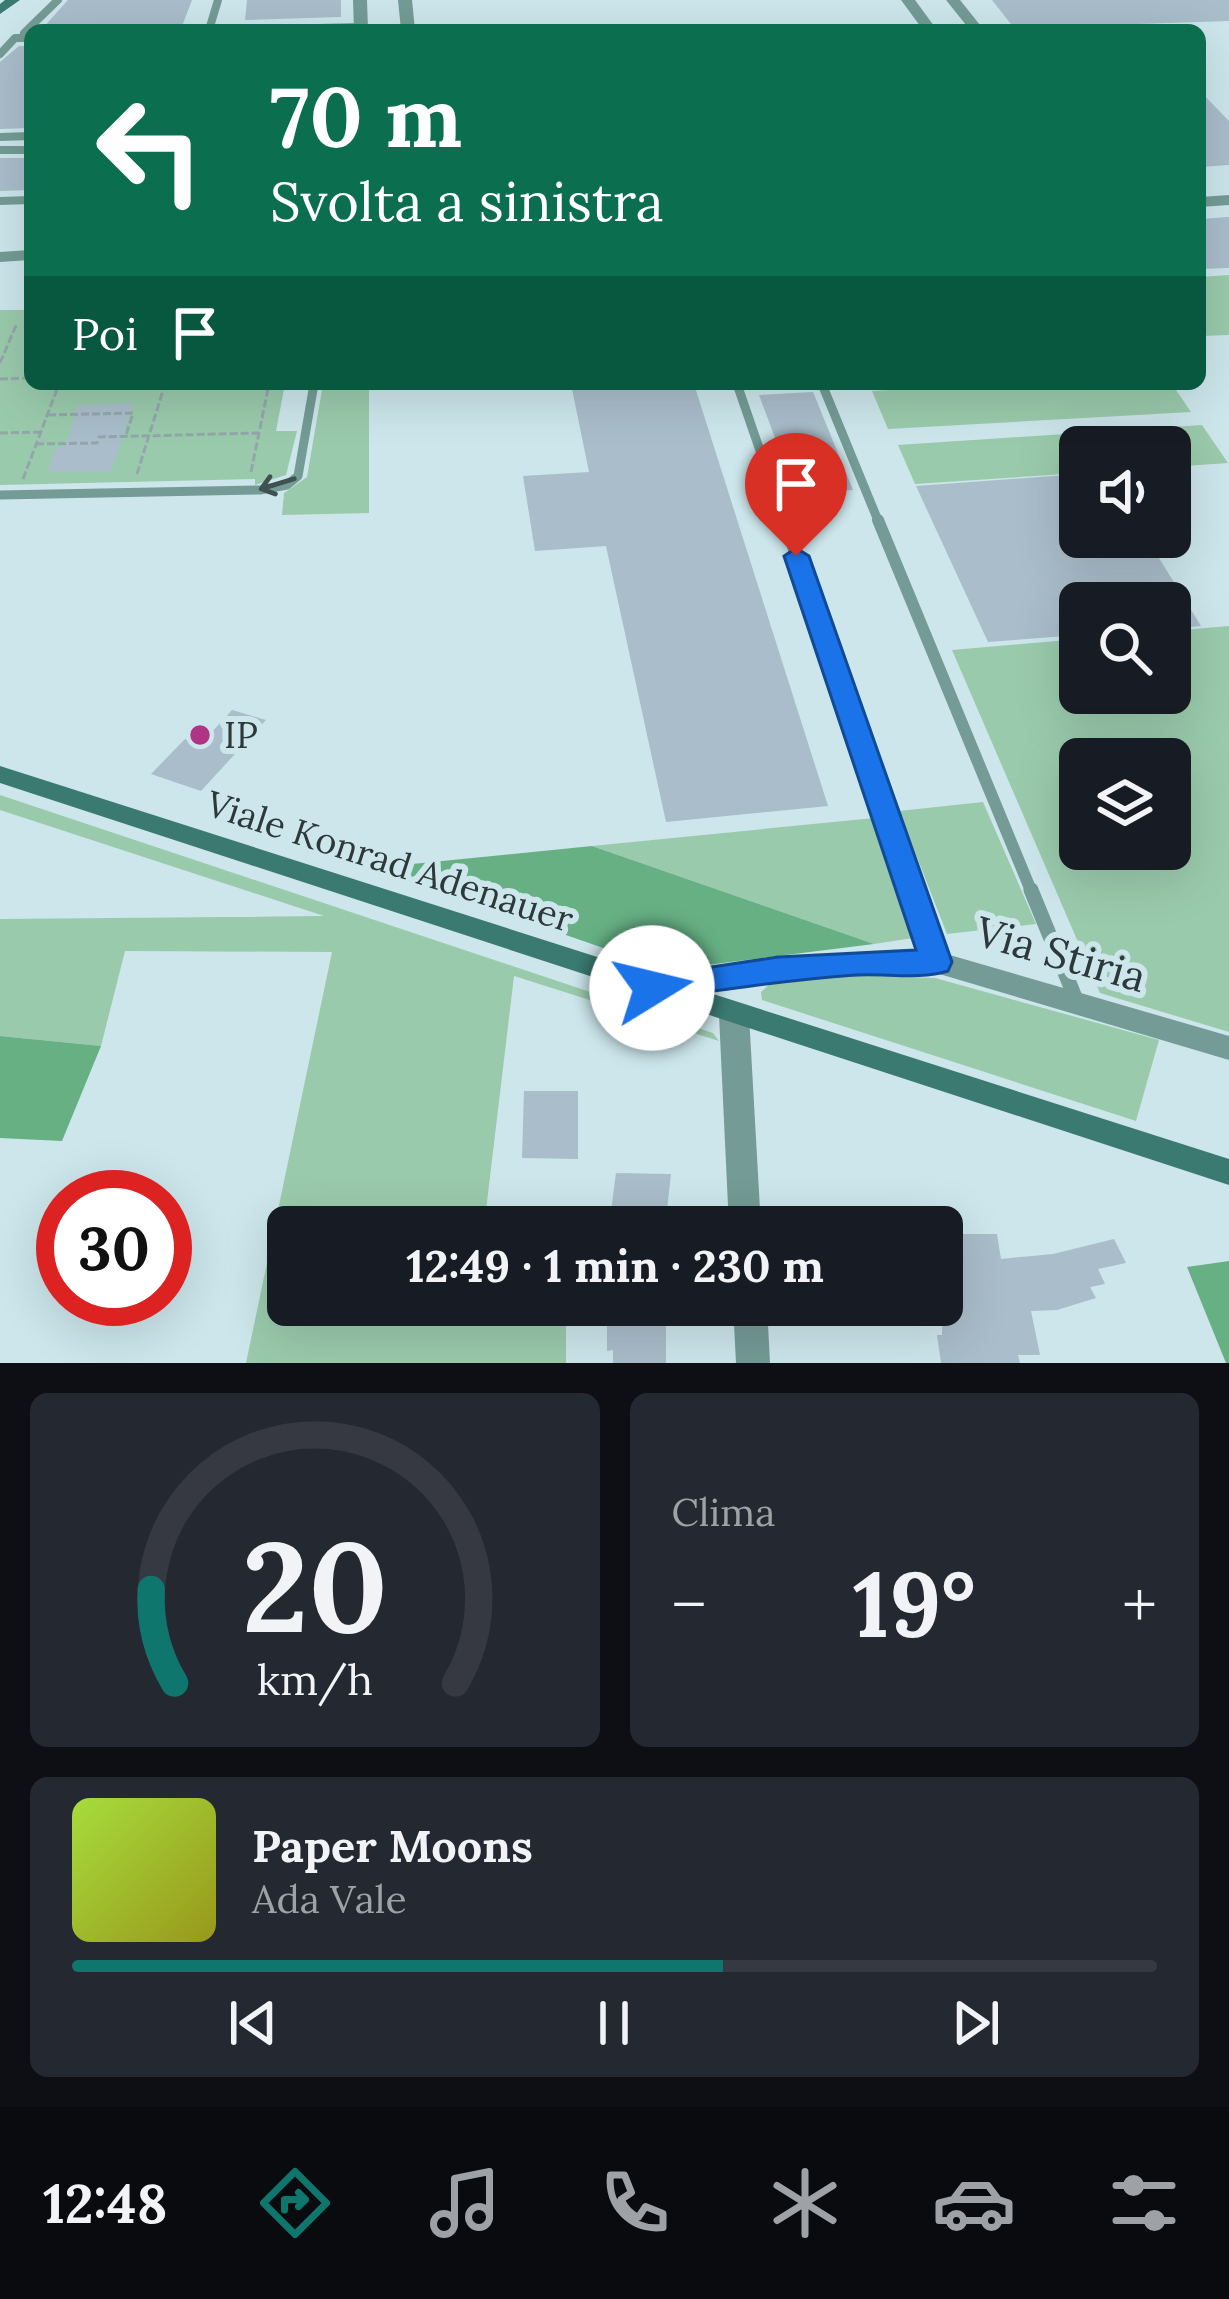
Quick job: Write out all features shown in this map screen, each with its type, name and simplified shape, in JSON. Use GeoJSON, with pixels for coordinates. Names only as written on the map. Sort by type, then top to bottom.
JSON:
{"type":"FeatureCollection","features":[{"type":"Feature","properties":{"kind":"main road"},"geometry":{"type":"LineString","coordinates":[[0,10],[13,0]]}},
{"type":"Feature","properties":{"kind":"main road","name":"Viale Konrad Adenauer"},"geometry":{"type":"LineString","coordinates":[[3,774],[1229,1172]]}},
{"type":"Feature","properties":{"kind":"street"},"geometry":{"type":"LineString","coordinates":[[953,0],[972,24]]}},
{"type":"Feature","properties":{"kind":"street","name":"Via Stiria"},"geometry":{"type":"LineString","coordinates":[[652,988],[778,969],[936,962],[1229,1048]]}},
{"type":"Feature","properties":{"kind":"street"},"geometry":{"type":"LineString","coordinates":[[734,1015],[745,1206]]}},
{"type":"Feature","properties":{"kind":"street"},"geometry":{"type":"LineString","coordinates":[[750,1326],[753,1363]]}},
{"type":"Feature","properties":{"kind":"lane"},"geometry":{"type":"LineString","coordinates":[[37,24],[58,0]]}},
{"type":"Feature","properties":{"kind":"lane"},"geometry":{"type":"LineString","coordinates":[[4,32],[24,34]]}},
{"type":"Feature","properties":{"kind":"lane"},"geometry":{"type":"LineString","coordinates":[[0,54],[15,38],[24,36]]}},
{"type":"Feature","properties":{"kind":"lane"},"geometry":{"type":"LineString","coordinates":[[0,495],[260,490],[287,485],[299,471],[313,390]]}},
{"type":"Feature","properties":{"kind":"lane"},"geometry":{"type":"LineString","coordinates":[[739,390],[936,962]]}},
{"type":"Feature","properties":{"kind":"lane"},"geometry":{"type":"LineString","coordinates":[[824,390],[1077,1001]]}},
{"type":"Feature","properties":{"kind":"path"},"geometry":{"type":"LineString","coordinates":[[0,363],[17,322]]}},
{"type":"Feature","properties":{"kind":"path"},"geometry":{"type":"LineString","coordinates":[[20,485],[57,390]]}},
{"type":"Feature","properties":{"kind":"path"},"geometry":{"type":"LineString","coordinates":[[136,479],[164,390]]}},
{"type":"Feature","properties":{"kind":"path"},"geometry":{"type":"LineString","coordinates":[[250,476],[268,390]]}},
{"type":"Feature","properties":{"kind":"path"},"geometry":{"type":"LineString","coordinates":[[48,415],[133,413],[125,436]]}},
{"type":"Feature","properties":{"kind":"path"},"geometry":{"type":"LineString","coordinates":[[0,433],[41,432]]}},
{"type":"Feature","properties":{"kind":"path"},"geometry":{"type":"LineString","coordinates":[[36,444],[97,443],[99,436],[259,434]]}},
{"type":"Feature","properties":{"kind":"green space"},"geometry":{"type":"Polygon","coordinates":[[[1229,275],[1229,335],[1206,336],[1206,277],[1229,275]]]}},
{"type":"Feature","properties":{"kind":"green space"},"geometry":{"type":"Polygon","coordinates":[[[0,310],[24,310],[24,390],[284,390],[276,431],[297,431],[286,475],[255,485],[255,479],[0,485],[0,310]]]}},
{"type":"Feature","properties":{"kind":"green space"},"geometry":{"type":"Polygon","coordinates":[[[322,390],[369,390],[369,513],[282,515],[284,493],[307,477],[322,390]]]}},
{"type":"Feature","properties":{"kind":"green space"},"geometry":{"type":"Polygon","coordinates":[[[1176,390],[1191,412],[888,429],[872,391],[1176,390]]]}},
{"type":"Feature","properties":{"kind":"green space"},"geometry":{"type":"Polygon","coordinates":[[[1202,425],[1228,463],[1191,466],[1191,426],[1187,426],[1202,425]]]}},
{"type":"Feature","properties":{"kind":"green space"},"geometry":{"type":"Polygon","coordinates":[[[1059,434],[1059,474],[915,484],[898,445],[1059,434]]]}},
{"type":"Feature","properties":{"kind":"green space"},"geometry":{"type":"Polygon","coordinates":[[[1229,626],[1229,1032],[1100,993],[952,650],[1059,641],[1059,714],[1191,714],[1191,629],[1229,626]]]}},
{"type":"Feature","properties":{"kind":"green space"},"geometry":{"type":"Polygon","coordinates":[[[0,795],[713,1033],[719,1041],[514,976],[487,1206],[279,1206],[332,952],[125,951],[101,1046],[0,1036],[0,919],[324,916],[0,810],[0,795]]]}},
{"type":"Feature","properties":{"kind":"green space"},"geometry":{"type":"Polygon","coordinates":[[[983,802],[1036,924],[947,934],[899,811],[983,802]]]}},
{"type":"Feature","properties":{"kind":"green space"},"geometry":{"type":"Polygon","coordinates":[[[874,818],[913,938],[874,944],[592,846],[874,818]]]}},
{"type":"Feature","properties":{"kind":"green space"},"geometry":{"type":"Polygon","coordinates":[[[592,846],[874,944],[667,970],[372,868],[592,846]]]}},
{"type":"Feature","properties":{"kind":"green space"},"geometry":{"type":"Polygon","coordinates":[[[862,975],[935,978],[1159,1040],[1136,1121],[762,1000],[761,992],[771,983],[862,975]]]}},
{"type":"Feature","properties":{"kind":"green space"},"geometry":{"type":"Polygon","coordinates":[[[0,1036],[101,1046],[62,1141],[0,1138],[0,1036]]]}},
{"type":"Feature","properties":{"kind":"green space"},"geometry":{"type":"Polygon","coordinates":[[[1229,1261],[1229,1363],[1226,1363],[1187,1267],[1229,1261]]]}},
{"type":"Feature","properties":{"kind":"green space"},"geometry":{"type":"Polygon","coordinates":[[[267,1263],[267,1326],[566,1326],[566,1363],[246,1363],[267,1263]]]}},
{"type":"Feature","properties":{"kind":"building"},"geometry":{"type":"Polygon","coordinates":[[[68,0],[192,0],[183,24],[46,24],[68,0]]]}},
{"type":"Feature","properties":{"kind":"building"},"geometry":{"type":"Polygon","coordinates":[[[247,0],[341,0],[341,17],[245,20],[247,0]]]}},
{"type":"Feature","properties":{"kind":"building"},"geometry":{"type":"Polygon","coordinates":[[[992,0],[1229,0],[1229,21],[1011,24],[992,0]]]}},
{"type":"Feature","properties":{"kind":"building"},"geometry":{"type":"Polygon","coordinates":[[[24,46],[24,128],[0,129],[0,62],[24,46]]]}},
{"type":"Feature","properties":{"kind":"building"},"geometry":{"type":"Polygon","coordinates":[[[1206,97],[1229,121],[1229,165],[1206,167],[1206,97]]]}},
{"type":"Feature","properties":{"kind":"building"},"geometry":{"type":"Polygon","coordinates":[[[0,158],[24,158],[24,190],[0,191],[0,158]]]}},
{"type":"Feature","properties":{"kind":"building"},"geometry":{"type":"Polygon","coordinates":[[[1229,217],[1229,268],[1206,269],[1206,219],[1229,217]]]}},
{"type":"Feature","properties":{"kind":"building"},"geometry":{"type":"Polygon","coordinates":[[[572,390],[696,390],[828,806],[666,822],[606,546],[535,551],[523,476],[589,472],[572,390]]]}},
{"type":"Feature","properties":{"kind":"building"},"geometry":{"type":"Polygon","coordinates":[[[813,392],[853,490],[796,494],[759,395],[813,392]]]}},
{"type":"Feature","properties":{"kind":"building"},"geometry":{"type":"Polygon","coordinates":[[[133,403],[111,472],[47,472],[56,447],[65,447],[77,406],[133,403]]]}},
{"type":"Feature","properties":{"kind":"building"},"geometry":{"type":"Polygon","coordinates":[[[1059,476],[1059,558],[1159,558],[1174,582],[1059,582],[1059,637],[988,642],[916,486],[1059,476]]]}},
{"type":"Feature","properties":{"kind":"building"},"geometry":{"type":"Polygon","coordinates":[[[232,710],[266,720],[201,791],[151,774],[185,739],[201,744],[232,710]]]}},
{"type":"Feature","properties":{"kind":"building"},"geometry":{"type":"Polygon","coordinates":[[[524,1091],[578,1091],[578,1159],[522,1158],[524,1091]]]}},
{"type":"Feature","properties":{"kind":"building"},"geometry":{"type":"Polygon","coordinates":[[[616,1173],[671,1174],[667,1206],[612,1206],[616,1173]]]}},
{"type":"Feature","properties":{"kind":"building"},"geometry":{"type":"Polygon","coordinates":[[[963,1234],[997,1234],[1001,1259],[1053,1254],[1114,1239],[1126,1263],[1098,1269],[1105,1284],[1090,1287],[1096,1298],[1057,1310],[1031,1311],[1040,1355],[1018,1355],[1020,1363],[941,1363],[937,1335],[942,1335],[942,1326],[963,1326],[963,1234]]]}},
{"type":"Feature","properties":{"kind":"building"},"geometry":{"type":"Polygon","coordinates":[[[607,1326],[666,1326],[666,1363],[613,1363],[613,1350],[607,1351],[607,1326]]]}},
{"type":"Feature","properties":{"kind":"place","name":"IP"},"geometry":{"type":"Point","coordinates":[200,735]}},
{"type":"Feature","properties":{"kind":"route"},"geometry":{"type":"LineString","coordinates":[[652,988],[778,969],[936,962],[796,556]]}}]}
